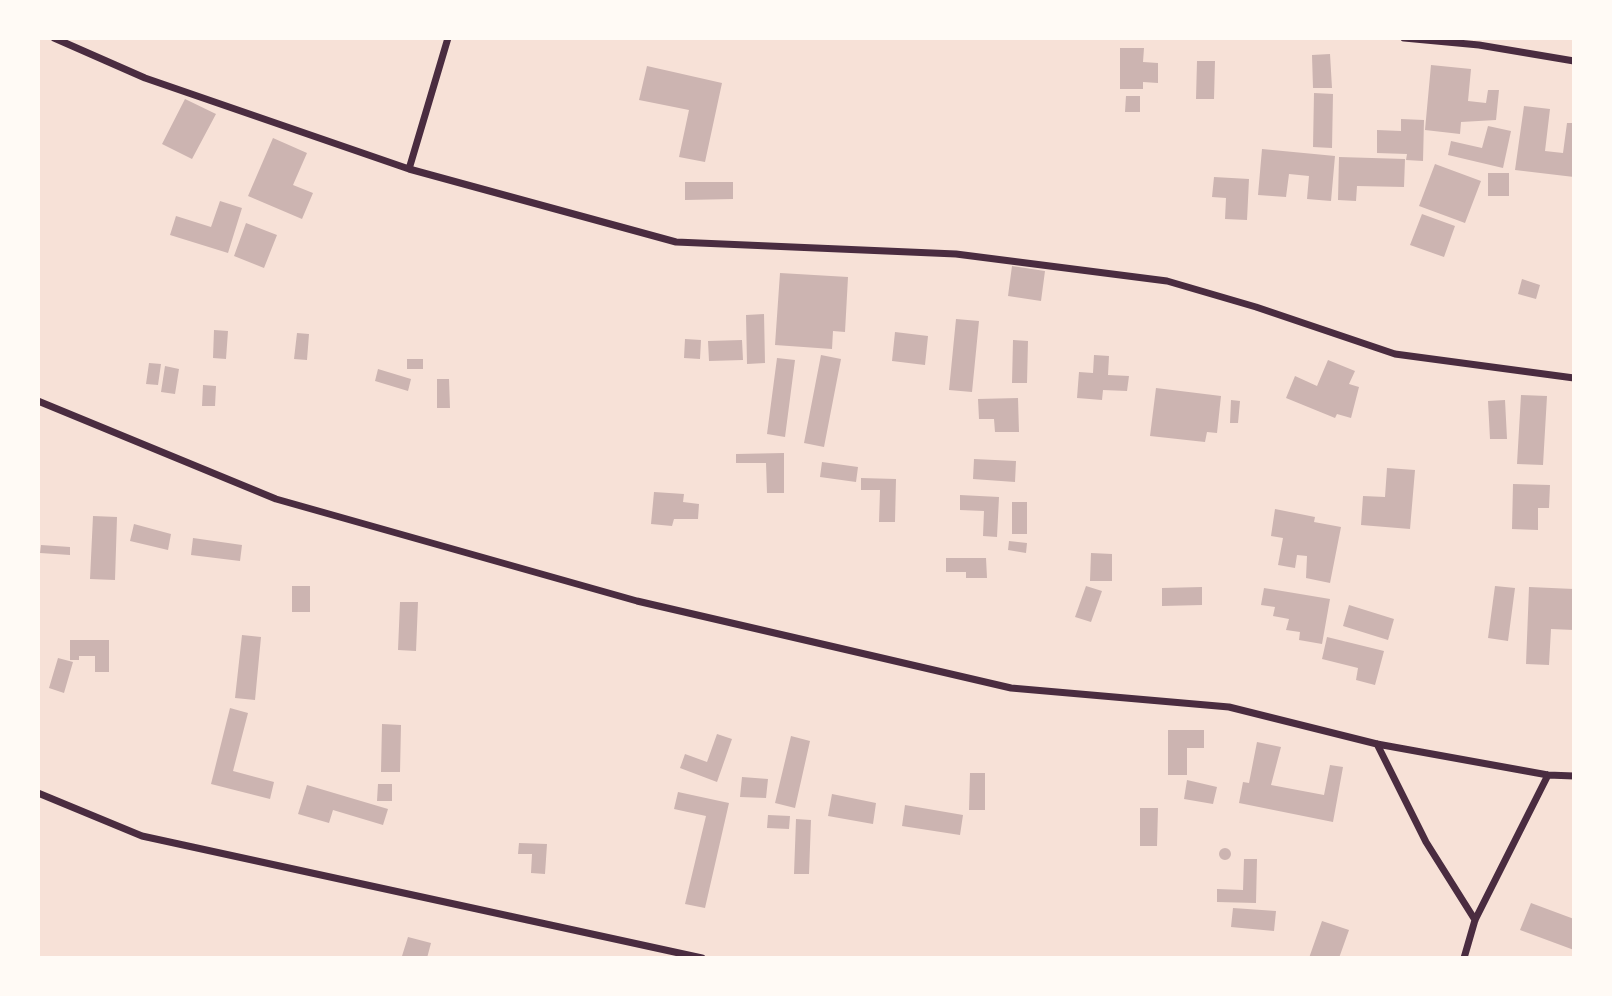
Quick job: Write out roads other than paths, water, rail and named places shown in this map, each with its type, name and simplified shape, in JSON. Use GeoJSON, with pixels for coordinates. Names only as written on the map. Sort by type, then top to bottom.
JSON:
{"type":"FeatureCollection","features":[{"type":"Feature","properties":{"kind":"street"},"geometry":{"type":"LineString","coordinates":[[54,38],[145,78],[409,169],[676,242],[956,254],[1167,281],[1256,307],[1395,354],[1573,378]]}},
{"type":"Feature","properties":{"kind":"street"},"geometry":{"type":"LineString","coordinates":[[409,169],[448,38]]}},
{"type":"Feature","properties":{"kind":"street"},"geometry":{"type":"LineString","coordinates":[[1404,38],[1479,45],[1573,61]]}},
{"type":"Feature","properties":{"kind":"street"},"geometry":{"type":"LineString","coordinates":[[38,401],[276,499],[637,601],[1011,688],[1229,707],[1377,744],[1548,775],[1573,776]]}},
{"type":"Feature","properties":{"kind":"street"},"geometry":{"type":"LineString","coordinates":[[1377,744],[1426,842],[1475,920]]}},
{"type":"Feature","properties":{"kind":"street"},"geometry":{"type":"LineString","coordinates":[[1464,957],[1475,920],[1548,775]]}},
{"type":"Feature","properties":{"kind":"street"},"geometry":{"type":"LineString","coordinates":[[38,793],[142,836],[702,957]]}}]}
